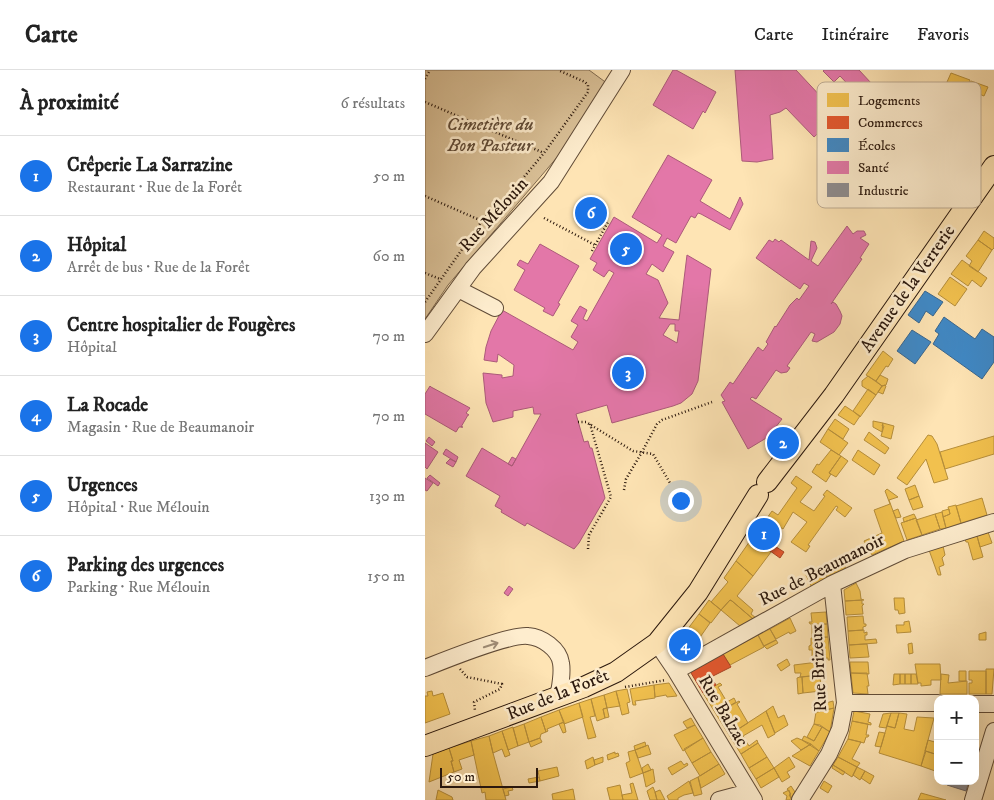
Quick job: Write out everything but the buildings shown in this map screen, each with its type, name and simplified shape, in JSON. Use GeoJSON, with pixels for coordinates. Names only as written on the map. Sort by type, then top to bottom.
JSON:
{"type":"FeatureCollection","features":[{"type":"Feature","properties":{"kind":"main road","name":"Avenue de la Verrerie"},"geometry":{"type":"LineString","coordinates":[[981,185],[994,166]]}},
{"type":"Feature","properties":{"kind":"main road","name":"Avenue de la Verrerie"},"geometry":{"type":"LineString","coordinates":[[856,363],[965,208]]}},
{"type":"Feature","properties":{"kind":"main road","name":"Rue de la Forêt"},"geometry":{"type":"LineString","coordinates":[[425,748],[558,698],[616,672],[657,644],[698,592],[762,488],[856,363]]}},
{"type":"Feature","properties":{"kind":"street","name":"Rue Mélouin"},"geometry":{"type":"LineString","coordinates":[[425,334],[473,268],[551,182],[617,71]]}},
{"type":"Feature","properties":{"kind":"street"},"geometry":{"type":"LineString","coordinates":[[458,289],[495,308]]}},
{"type":"Feature","properties":{"kind":"street","name":"Rue de Beaumanoir"},"geometry":{"type":"LineString","coordinates":[[678,674],[832,584],[905,550],[994,522]]}},
{"type":"Feature","properties":{"kind":"street","name":"Rue Brizeux"},"geometry":{"type":"LineString","coordinates":[[801,800],[829,754],[840,729],[845,703],[832,584]]}},
{"type":"Feature","properties":{"kind":"street"},"geometry":{"type":"LineString","coordinates":[[425,668],[515,637],[528,636],[547,643],[561,661],[562,676],[558,698]]}},
{"type":"Feature","properties":{"kind":"street","name":"Rue Balzac"},"geometry":{"type":"LineString","coordinates":[[657,644],[678,674],[751,796]]}},
{"type":"Feature","properties":{"kind":"street"},"geometry":{"type":"LineString","coordinates":[[845,703],[934,703]]}},
{"type":"Feature","properties":{"kind":"street"},"geometry":{"type":"LineString","coordinates":[[979,704],[994,704]]}},
{"type":"Feature","properties":{"kind":"street"},"geometry":{"type":"LineString","coordinates":[[973,800],[994,731]]}},
{"type":"Feature","properties":{"kind":"street"},"geometry":{"type":"LineString","coordinates":[[719,800],[751,796]]}},
{"type":"Feature","properties":{"kind":"path"},"geometry":{"type":"LineString","coordinates":[[425,79],[431,70]]}},
{"type":"Feature","properties":{"kind":"path"},"geometry":{"type":"LineString","coordinates":[[425,302],[482,221],[493,209],[499,207],[544,153],[588,92],[588,85],[585,82],[558,70]]}},
{"type":"Feature","properties":{"kind":"path"},"geometry":{"type":"LineString","coordinates":[[425,102],[544,153]]}},
{"type":"Feature","properties":{"kind":"path"},"geometry":{"type":"LineString","coordinates":[[425,196],[482,221]]}},
{"type":"Feature","properties":{"kind":"path"},"geometry":{"type":"LineString","coordinates":[[544,218],[595,245]]}},
{"type":"Feature","properties":{"kind":"path"},"geometry":{"type":"LineString","coordinates":[[592,251],[608,222]]}},
{"type":"Feature","properties":{"kind":"path"},"geometry":{"type":"LineString","coordinates":[[425,273],[440,279]]}},
{"type":"Feature","properties":{"kind":"path"},"geometry":{"type":"LineString","coordinates":[[624,490],[626,479],[657,424],[662,420],[712,402]]}},
{"type":"Feature","properties":{"kind":"path"},"geometry":{"type":"LineString","coordinates":[[578,422],[590,424],[633,451],[653,454],[670,483]]}},
{"type":"Feature","properties":{"kind":"path"},"geometry":{"type":"LineString","coordinates":[[588,549],[589,535],[611,497],[590,424]]}},
{"type":"Feature","properties":{"kind":"path"},"geometry":{"type":"LineString","coordinates":[[448,659],[467,677],[502,684],[500,689],[474,702],[476,728]]}},
{"type":"Feature","properties":{"kind":"path"},"geometry":{"type":"LineString","coordinates":[[622,687],[678,674]]}},
{"type":"Feature","properties":{"kind":"green space","name":"Cimetière du Bon Pasteur"},"geometry":{"type":"Polygon","coordinates":[[[425,70],[589,70],[608,84],[559,155],[448,285],[425,319],[425,70]]]}},
{"type":"Feature","properties":{"kind":"place","name":"Parking des urgences"},"geometry":{"type":"Point","coordinates":[591,213]}},
{"type":"Feature","properties":{"kind":"place","name":"Urgences"},"geometry":{"type":"Point","coordinates":[626,249]}},
{"type":"Feature","properties":{"kind":"place","name":"Centre hospitalier de Fougères"},"geometry":{"type":"Point","coordinates":[628,373]}},
{"type":"Feature","properties":{"kind":"place","name":"Hôpital"},"geometry":{"type":"Point","coordinates":[783,443]}},
{"type":"Feature","properties":{"kind":"place","name":"Crêperie La Sarrazine"},"geometry":{"type":"Point","coordinates":[764,534]}},
{"type":"Feature","properties":{"kind":"place","name":"La Rocade"},"geometry":{"type":"Point","coordinates":[685,645]}}]}
